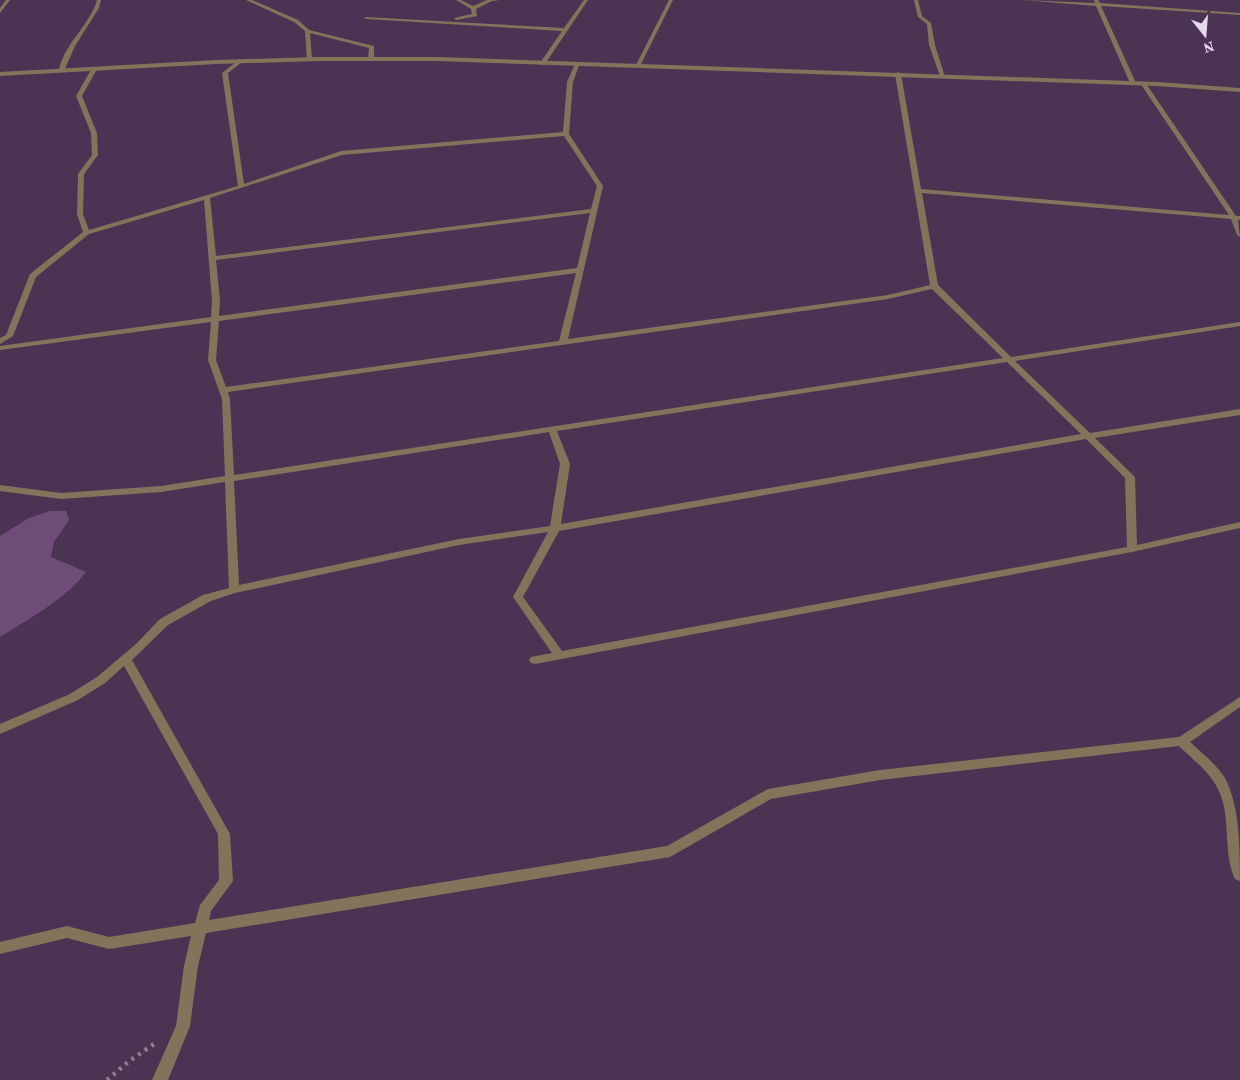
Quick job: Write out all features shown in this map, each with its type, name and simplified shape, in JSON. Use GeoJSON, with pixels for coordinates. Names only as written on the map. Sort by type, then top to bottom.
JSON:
{"type":"FeatureCollection","features":[{"type":"Feature","properties":{"kind":"street"},"geometry":{"type":"LineString","coordinates":[[0,12],[8,0]]}},
{"type":"Feature","properties":{"kind":"street"},"geometry":{"type":"LineString","coordinates":[[61,71],[72,46],[97,8],[99,0]]}},
{"type":"Feature","properties":{"kind":"street"},"geometry":{"type":"LineString","coordinates":[[248,0],[296,21],[307,31],[372,47],[371,59]]}},
{"type":"Feature","properties":{"kind":"street"},"geometry":{"type":"LineString","coordinates":[[446,22],[475,15],[472,8],[458,0]]}},
{"type":"Feature","properties":{"kind":"street"},"geometry":{"type":"LineString","coordinates":[[472,8],[491,0],[498,0]]}},
{"type":"Feature","properties":{"kind":"street"},"geometry":{"type":"LineString","coordinates":[[543,63],[586,0]]}},
{"type":"Feature","properties":{"kind":"street"},"geometry":{"type":"LineString","coordinates":[[637,66],[671,0]]}},
{"type":"Feature","properties":{"kind":"street"},"geometry":{"type":"LineString","coordinates":[[916,0],[920,17],[929,23],[932,45],[943,76]]}},
{"type":"Feature","properties":{"kind":"street"},"geometry":{"type":"LineString","coordinates":[[1024,0],[1097,2],[1240,14]]}},
{"type":"Feature","properties":{"kind":"street"},"geometry":{"type":"LineString","coordinates":[[1097,2],[1133,83]]}},
{"type":"Feature","properties":{"kind":"street"},"geometry":{"type":"LineString","coordinates":[[366,18],[564,30]]}},
{"type":"Feature","properties":{"kind":"street"},"geometry":{"type":"LineString","coordinates":[[307,31],[309,60]]}},
{"type":"Feature","properties":{"kind":"street"},"geometry":{"type":"LineString","coordinates":[[0,74],[240,62],[371,59],[898,74],[1143,83],[1240,90]]}},
{"type":"Feature","properties":{"kind":"street"},"geometry":{"type":"LineString","coordinates":[[240,62],[224,73],[241,188]]}},
{"type":"Feature","properties":{"kind":"street"},"geometry":{"type":"LineString","coordinates":[[563,342],[600,186],[566,134],[570,82],[578,64]]}},
{"type":"Feature","properties":{"kind":"street"},"geometry":{"type":"LineString","coordinates":[[88,233],[80,214],[81,174],[95,155],[94,133],[79,96],[94,69]]}},
{"type":"Feature","properties":{"kind":"street"},"geometry":{"type":"LineString","coordinates":[[898,74],[934,286],[1130,477],[1132,549]]}},
{"type":"Feature","properties":{"kind":"street"},"geometry":{"type":"LineString","coordinates":[[1143,83],[1237,217],[1240,234]]}},
{"type":"Feature","properties":{"kind":"street"},"geometry":{"type":"LineString","coordinates":[[0,342],[9,336],[33,276],[88,233],[241,188],[340,153],[566,134]]}},
{"type":"Feature","properties":{"kind":"street"},"geometry":{"type":"LineString","coordinates":[[918,191],[1237,217]]}},
{"type":"Feature","properties":{"kind":"street"},"geometry":{"type":"LineString","coordinates":[[207,198],[216,301],[212,360],[226,399],[234,590]]}},
{"type":"Feature","properties":{"kind":"street"},"geometry":{"type":"LineString","coordinates":[[212,258],[594,211]]}},
{"type":"Feature","properties":{"kind":"street"},"geometry":{"type":"LineString","coordinates":[[0,348],[580,270]]}},
{"type":"Feature","properties":{"kind":"street"},"geometry":{"type":"LineString","coordinates":[[223,390],[888,297],[934,286]]}},
{"type":"Feature","properties":{"kind":"street"},"geometry":{"type":"LineString","coordinates":[[0,488],[61,496],[161,489],[1240,324]]}},
{"type":"Feature","properties":{"kind":"street"},"geometry":{"type":"LineString","coordinates":[[0,729],[74,697],[101,680],[164,622],[208,598],[234,590],[459,542],[555,528],[1088,436],[1240,412]]}},
{"type":"Feature","properties":{"kind":"street"},"geometry":{"type":"LineString","coordinates":[[552,429],[565,464],[555,528],[518,597],[560,656]]}},
{"type":"Feature","properties":{"kind":"street"},"geometry":{"type":"LineString","coordinates":[[536,660],[1132,549],[1240,525]]}},
{"type":"Feature","properties":{"kind":"street"},"geometry":{"type":"LineString","coordinates":[[126,659],[224,834],[226,881],[205,909],[191,966],[183,1026],[160,1080]]}},
{"type":"Feature","properties":{"kind":"street"},"geometry":{"type":"LineString","coordinates":[[0,948],[67,932],[109,943],[670,851],[768,794],[880,775],[1182,742],[1240,701]]}},
{"type":"Feature","properties":{"kind":"street"},"geometry":{"type":"LineString","coordinates":[[1182,742],[1223,787],[1229,805],[1234,856],[1240,875]]}},
{"type":"Feature","properties":{"kind":"path"},"geometry":{"type":"LineString","coordinates":[[107,1080],[128,1062],[183,1026]]}},
{"type":"Feature","properties":{"kind":"shaded area"},"geometry":{"type":"Polygon","coordinates":[[[50,511],[66,511],[69,520],[54,542],[51,557],[86,572],[78,582],[57,600],[0,637],[0,536],[29,518],[50,511]]]}}]}
